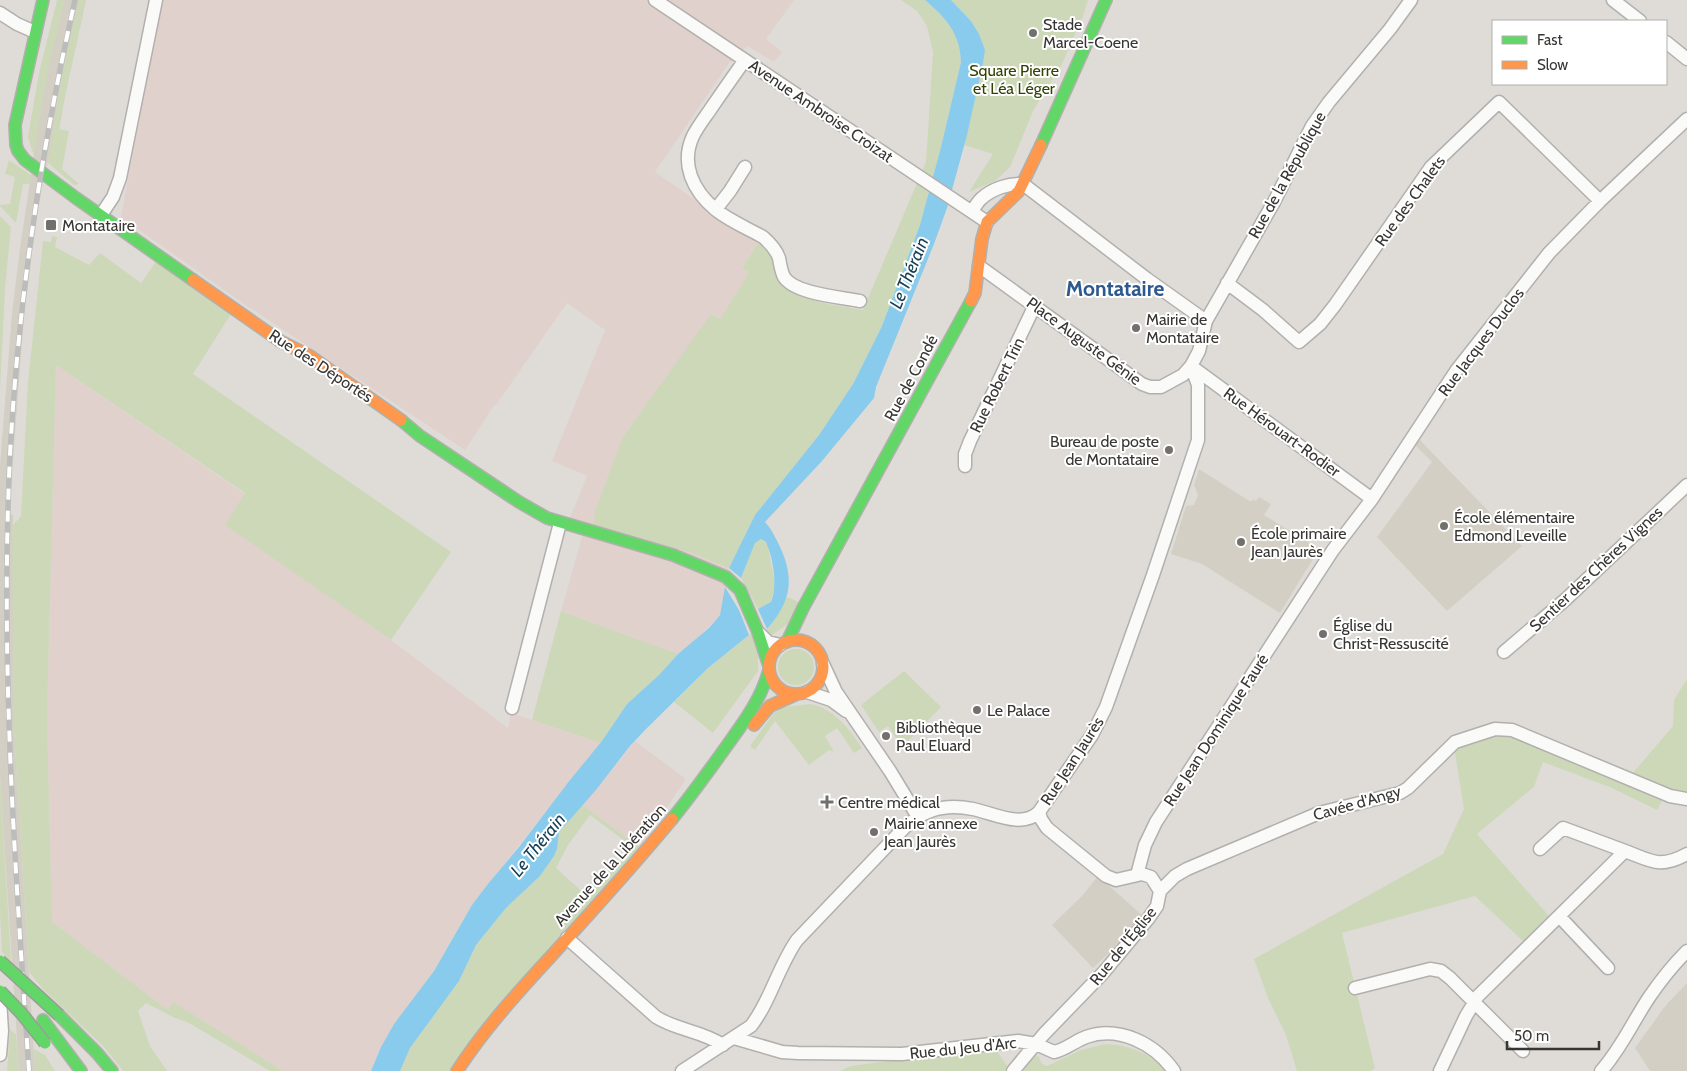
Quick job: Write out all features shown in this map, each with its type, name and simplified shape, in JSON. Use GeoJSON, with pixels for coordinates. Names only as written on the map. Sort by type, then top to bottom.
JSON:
{"type":"FeatureCollection","features":[{"type":"Feature","properties":{"kind":"main road","name":"Rue des Déportés"},"geometry":{"type":"LineString","coordinates":[[43,0],[15,125],[15,139],[18,151],[25,160],[280,341],[310,356],[393,413],[420,436],[534,511],[560,523],[673,555],[724,576],[738,587],[749,609],[769,668]]}},
{"type":"Feature","properties":{"kind":"main road"},"geometry":{"type":"LineString","coordinates":[[987,222],[1014,196],[1023,184],[1106,0]]}},
{"type":"Feature","properties":{"kind":"main road","name":"Rue de Condé"},"geometry":{"type":"LineString","coordinates":[[784,643],[816,588],[947,344],[970,306],[975,293],[982,239],[987,222]]}},
{"type":"Feature","properties":{"kind":"main road","name":"Rue de Condé"},"geometry":{"type":"LineString","coordinates":[[811,644],[807,634],[806,620],[816,588]]}},
{"type":"Feature","properties":{"kind":"main road"},"geometry":{"type":"LineString","coordinates":[[704,796],[766,710],[774,703],[802,693],[819,682],[823,664],[818,651],[811,644],[797,640],[784,643],[772,654],[769,668],[773,681],[778,688],[785,692],[802,693]]}},
{"type":"Feature","properties":{"kind":"main road","name":"Avenue de la Libération"},"geometry":{"type":"LineString","coordinates":[[470,1071],[571,942],[689,800],[753,709],[764,689],[769,668]]}},
{"type":"Feature","properties":{"kind":"main road","name":"Avenue de la Libération"},"geometry":{"type":"LineString","coordinates":[[457,1071],[504,1008],[656,856]]}},
{"type":"Feature","properties":{"kind":"main road"},"geometry":{"type":"LineString","coordinates":[[0,961],[59,1015],[112,1071]]}},
{"type":"Feature","properties":{"kind":"main road"},"geometry":{"type":"LineString","coordinates":[[0,974],[25,999]]}},
{"type":"Feature","properties":{"kind":"main road"},"geometry":{"type":"LineString","coordinates":[[0,991],[22,1014],[48,1047]]}},
{"type":"Feature","properties":{"kind":"main road"},"geometry":{"type":"LineString","coordinates":[[35,1011],[81,1071]]}},
{"type":"Feature","properties":{"kind":"street"},"geometry":{"type":"LineString","coordinates":[[101,215],[113,197],[120,178],[156,0]]}},
{"type":"Feature","properties":{"kind":"street","name":"Avenue Ambroise Croizat"},"geometry":{"type":"LineString","coordinates":[[655,0],[987,222]]}},
{"type":"Feature","properties":{"kind":"street","name":"Rue de la République"},"geometry":{"type":"LineString","coordinates":[[1191,366],[1199,351],[1206,321],[1274,202],[1316,119],[1383,38],[1411,0]]}},
{"type":"Feature","properties":{"kind":"street"},"geometry":{"type":"LineString","coordinates":[[1613,0],[1639,20]]}},
{"type":"Feature","properties":{"kind":"street"},"geometry":{"type":"LineString","coordinates":[[0,13],[17,24],[35,32]]}},
{"type":"Feature","properties":{"kind":"street"},"geometry":{"type":"LineString","coordinates":[[1667,43],[1687,59]]}},
{"type":"Feature","properties":{"kind":"street"},"geometry":{"type":"LineString","coordinates":[[745,60],[694,133],[688,152],[688,167],[692,181],[716,210],[769,242],[777,254],[785,278],[794,286],[860,301]]}},
{"type":"Feature","properties":{"kind":"street","name":"Rue des Chalets"},"geometry":{"type":"LineString","coordinates":[[1227,283],[1263,310],[1299,342],[1325,318],[1335,305],[1436,162],[1500,102],[1600,201]]}},
{"type":"Feature","properties":{"kind":"street","name":"Rue Jacques Duclos"},"geometry":{"type":"LineString","coordinates":[[1306,590],[1333,550],[1372,499],[1463,362],[1543,261],[1600,201],[1687,120]]}},
{"type":"Feature","properties":{"kind":"street"},"geometry":{"type":"LineString","coordinates":[[716,210],[745,166]]}},
{"type":"Feature","properties":{"kind":"street"},"geometry":{"type":"LineString","coordinates":[[972,211],[981,198],[994,191],[1009,185],[1023,184],[1147,279],[1206,321]]}},
{"type":"Feature","properties":{"kind":"street","name":"Place Auguste Génie"},"geometry":{"type":"LineString","coordinates":[[979,266],[1146,386],[1161,387],[1184,376],[1191,366]]}},
{"type":"Feature","properties":{"kind":"street","name":"Rue Robert Trin"},"geometry":{"type":"LineString","coordinates":[[965,466],[964,460],[970,441],[1035,305]]}},
{"type":"Feature","properties":{"kind":"street","name":"Rue Hérouart-Rodier"},"geometry":{"type":"LineString","coordinates":[[1191,366],[1372,499]]}},
{"type":"Feature","properties":{"kind":"street","name":"Rue Jean Jaurès"},"geometry":{"type":"LineString","coordinates":[[682,1071],[747,1030],[755,1021],[784,961],[803,933],[905,827],[918,817],[940,808],[954,807],[974,809],[1020,820],[1032,818],[1039,812],[1092,735],[1106,707],[1162,548],[1198,440],[1198,385],[1191,366]]}},
{"type":"Feature","properties":{"kind":"street","name":"Sentier des Chères Vignes"},"geometry":{"type":"LineString","coordinates":[[1504,652],[1571,594],[1687,485]]}},
{"type":"Feature","properties":{"kind":"street"},"geometry":{"type":"LineString","coordinates":[[512,708],[560,523]]}},
{"type":"Feature","properties":{"kind":"street","name":"Rue Jean Dominique Fauré"},"geometry":{"type":"LineString","coordinates":[[1137,875],[1151,829],[1306,590]]}},
{"type":"Feature","properties":{"kind":"street"},"geometry":{"type":"LineString","coordinates":[[758,632],[768,642],[784,643]]}},
{"type":"Feature","properties":{"kind":"street"},"geometry":{"type":"LineString","coordinates":[[823,664],[836,692],[890,771],[918,817]]}},
{"type":"Feature","properties":{"kind":"street"},"geometry":{"type":"LineString","coordinates":[[802,693],[831,700],[854,718]]}},
{"type":"Feature","properties":{"kind":"street","name":"Cavée d'Angy"},"geometry":{"type":"LineString","coordinates":[[1160,891],[1175,876],[1187,869],[1279,829],[1326,811],[1400,794],[1455,742],[1494,728],[1512,730],[1670,796],[1687,799]]}},
{"type":"Feature","properties":{"kind":"street"},"geometry":{"type":"LineString","coordinates":[[1039,812],[1041,820],[1047,828],[1106,876],[1121,880],[1137,875]]}},
{"type":"Feature","properties":{"kind":"street"},"geometry":{"type":"LineString","coordinates":[[1540,849],[1563,828],[1659,863],[1671,862],[1687,854]]}},
{"type":"Feature","properties":{"kind":"street"},"geometry":{"type":"LineString","coordinates":[[1440,1071],[1474,1002],[1625,851]]}},
{"type":"Feature","properties":{"kind":"street","name":"Rue de l'Église"},"geometry":{"type":"LineString","coordinates":[[1013,1071],[1049,1028],[1094,983],[1139,930],[1156,906],[1160,891],[1151,877],[1142,874],[1137,875]]}},
{"type":"Feature","properties":{"kind":"street"},"geometry":{"type":"LineString","coordinates":[[1559,916],[1608,968]]}},
{"type":"Feature","properties":{"kind":"street"},"geometry":{"type":"LineString","coordinates":[[571,942],[656,1018],[713,1039],[723,1045]]}},
{"type":"Feature","properties":{"kind":"street"},"geometry":{"type":"LineString","coordinates":[[1601,1071],[1622,1044],[1650,996],[1666,974],[1687,951]]}},
{"type":"Feature","properties":{"kind":"street"},"geometry":{"type":"LineString","coordinates":[[1355,988],[1425,970],[1436,970],[1445,974],[1522,1051]]}},
{"type":"Feature","properties":{"kind":"street"},"geometry":{"type":"LineString","coordinates":[[0,999],[2,1031],[0,1055]]}},
{"type":"Feature","properties":{"kind":"street","name":"Rue du Jeu d'Arc"},"geometry":{"type":"LineString","coordinates":[[734,1038],[782,1052],[902,1054],[1018,1041],[1036,1044],[1054,1052],[1092,1035],[1107,1033],[1122,1035],[1148,1046],[1174,1071]]}},
{"type":"Feature","properties":{"kind":"shaded area"},"geometry":{"type":"Polygon","coordinates":[[[60,0],[86,0],[65,96],[55,153],[49,158],[44,174],[34,236],[24,316],[10,514],[13,515],[14,730],[35,1071],[19,1071],[0,776],[0,465],[12,313],[34,155],[28,137],[40,69],[60,0]]]}},
{"type":"Feature","properties":{"kind":"shaded area"},"geometry":{"type":"Polygon","coordinates":[[[161,0],[794,0],[766,39],[782,52],[774,62],[747,46],[729,63],[655,172],[758,243],[742,266],[750,273],[720,319],[711,314],[689,552],[729,568],[720,615],[697,639],[678,654],[561,611],[584,530],[567,525],[587,476],[552,461],[605,330],[567,303],[495,404],[465,450],[241,302],[121,217],[161,0]]]}},
{"type":"Feature","properties":{"kind":"shaded area"},"geometry":{"type":"Polygon","coordinates":[[[56,365],[245,494],[226,525],[391,640],[508,728],[511,713],[601,743],[570,780],[592,795],[635,741],[686,779],[640,847],[562,791],[472,905],[434,971],[394,1024],[381,1047],[371,1071],[283,1071],[173,1003],[168,1010],[52,922],[47,718],[56,365]]]}},
{"type":"Feature","properties":{"kind":"shaded area","name":"École élémentaire Edmond Leveille"},"geometry":{"type":"Polygon","coordinates":[[[1418,438],[1522,546],[1447,611],[1377,537],[1432,462],[1414,444],[1418,438]]]}},
{"type":"Feature","properties":{"kind":"shaded area","name":"École primaire Jean Jaurès"},"geometry":{"type":"Polygon","coordinates":[[[1199,469],[1251,502],[1253,499],[1256,501],[1259,497],[1271,504],[1264,515],[1319,549],[1280,613],[1202,564],[1171,554],[1186,506],[1194,505],[1198,495],[1194,485],[1199,469]]]}},
{"type":"Feature","properties":{"kind":"shaded area"},"geometry":{"type":"Polygon","coordinates":[[[1098,876],[1142,915],[1109,953],[1093,968],[1052,925],[1082,896],[1098,876]]]}},
{"type":"Feature","properties":{"kind":"shaded area"},"geometry":{"type":"Polygon","coordinates":[[[1687,983],[1687,1071],[1650,1071],[1635,1048],[1666,1005],[1687,983]]]}},
{"type":"Feature","properties":{"kind":"green space"},"geometry":{"type":"Polygon","coordinates":[[[57,0],[65,0],[49,65],[34,155],[28,137],[40,69],[57,0]]]}},
{"type":"Feature","properties":{"kind":"green space"},"geometry":{"type":"Polygon","coordinates":[[[79,0],[86,0],[59,129],[69,131],[62,169],[79,184],[74,185],[48,163],[61,79],[79,0]]]}},
{"type":"Feature","properties":{"kind":"green space"},"geometry":{"type":"Polygon","coordinates":[[[901,0],[925,0],[939,13],[955,34],[961,62],[920,225],[882,326],[853,384],[819,435],[755,515],[729,568],[689,552],[594,525],[595,511],[623,437],[711,314],[720,319],[749,273],[742,267],[758,243],[770,255],[780,282],[796,294],[818,302],[863,310],[926,162],[933,52],[927,26],[917,11],[901,0]]]}},
{"type":"Feature","properties":{"kind":"green space","name":"Square Pierre et Léa Léger"},"geometry":{"type":"Polygon","coordinates":[[[951,0],[1088,0],[1062,64],[1034,109],[1010,167],[995,181],[969,192],[993,154],[964,145],[983,63],[971,21],[951,0]]]}},
{"type":"Feature","properties":{"kind":"green space"},"geometry":{"type":"Polygon","coordinates":[[[9,160],[31,175],[30,184],[23,184],[16,223],[0,206],[10,204],[15,177],[5,174],[9,160]]]}},
{"type":"Feature","properties":{"kind":"green space"},"geometry":{"type":"Polygon","coordinates":[[[0,216],[11,227],[5,289],[0,391],[0,216]]]}},
{"type":"Feature","properties":{"kind":"green space"},"geometry":{"type":"Polygon","coordinates":[[[52,236],[57,237],[55,247],[89,265],[100,253],[141,283],[157,260],[231,314],[193,374],[451,552],[391,640],[225,525],[245,493],[56,365],[47,718],[52,922],[168,1010],[173,1002],[283,1071],[270,1071],[189,1023],[146,1003],[138,1011],[150,1046],[167,1071],[123,1071],[104,1047],[43,989],[29,972],[14,730],[12,526],[21,516],[28,382],[43,241],[51,242],[52,236]]]}},
{"type":"Feature","properties":{"kind":"green space"},"geometry":{"type":"Polygon","coordinates":[[[761,539],[766,542],[768,547],[775,584],[771,602],[758,609],[741,578],[755,543],[761,539]]]}},
{"type":"Feature","properties":{"kind":"green space"},"geometry":{"type":"Polygon","coordinates":[[[787,597],[799,602],[789,623],[765,640],[758,658],[758,671],[713,733],[674,702],[708,668],[749,635],[767,629],[787,597]]]}},
{"type":"Feature","properties":{"kind":"green space"},"geometry":{"type":"Polygon","coordinates":[[[561,611],[678,654],[659,675],[627,704],[601,743],[532,720],[561,611]]]}},
{"type":"Feature","properties":{"kind":"green space"},"geometry":{"type":"Polygon","coordinates":[[[796,649],[803,650],[809,654],[813,660],[813,674],[809,680],[803,684],[796,685],[789,684],[783,680],[779,674],[778,667],[779,660],[783,654],[789,650],[796,649]]]}},
{"type":"Feature","properties":{"kind":"green space"},"geometry":{"type":"Polygon","coordinates":[[[904,671],[941,707],[908,741],[910,744],[903,749],[888,726],[879,732],[861,705],[904,671]]]}},
{"type":"Feature","properties":{"kind":"green space"},"geometry":{"type":"Polygon","coordinates":[[[1687,679],[1687,794],[1678,793],[1632,774],[1673,726],[1674,700],[1687,679]]]}},
{"type":"Feature","properties":{"kind":"green space"},"geometry":{"type":"Polygon","coordinates":[[[811,704],[827,710],[840,720],[862,748],[854,753],[837,728],[825,736],[834,752],[829,750],[809,765],[775,721],[755,750],[750,746],[774,713],[783,707],[811,704]]]}},
{"type":"Feature","properties":{"kind":"green space"},"geometry":{"type":"Polygon","coordinates":[[[1509,733],[1610,776],[1662,801],[1657,810],[1612,788],[1543,762],[1534,787],[1477,834],[1550,917],[1524,942],[1475,896],[1342,933],[1375,1068],[1371,1071],[1297,1071],[1286,1035],[1268,998],[1254,959],[1443,854],[1464,809],[1454,747],[1466,741],[1509,733]]]}},
{"type":"Feature","properties":{"kind":"green space"},"geometry":{"type":"Polygon","coordinates":[[[0,776],[11,961],[2,952],[0,913],[0,776]]]}},
{"type":"Feature","properties":{"kind":"green space"},"geometry":{"type":"Polygon","coordinates":[[[582,805],[640,847],[451,1071],[400,1071],[410,1048],[459,981],[476,945],[506,908],[540,876],[556,852],[558,832],[582,805]],[[590,815],[568,845],[556,868],[588,897],[627,854],[629,844],[590,815]]]}},
{"type":"Feature","properties":{"kind":"green space"},"geometry":{"type":"Polygon","coordinates":[[[10,1030],[16,1034],[19,1071],[7,1071],[10,1030]]]}},
{"type":"Feature","properties":{"kind":"green space"},"geometry":{"type":"Polygon","coordinates":[[[1105,1044],[1122,1046],[1138,1051],[1153,1059],[1166,1071],[840,1071],[851,1066],[994,1047],[1010,1070],[1036,1055],[1042,1064],[1047,1066],[1081,1050],[1105,1044]]]}},
{"type":"Feature","properties":{"kind":"green space"},"geometry":{"type":"Polygon","coordinates":[[[34,1049],[45,1055],[55,1071],[35,1071],[34,1049]]]}},
{"type":"Feature","properties":{"kind":"water","name":"Le Thérain"},"geometry":{"type":"Polygon","coordinates":[[[925,0],[951,0],[971,21],[979,34],[985,50],[967,135],[947,208],[876,387],[874,398],[822,461],[765,522],[781,549],[788,571],[789,582],[788,591],[781,610],[767,629],[758,609],[771,602],[774,588],[773,564],[766,542],[761,539],[755,543],[741,578],[729,568],[755,515],[819,435],[853,384],[882,326],[920,225],[961,62],[955,34],[939,13],[925,0]]]}},
{"type":"Feature","properties":{"kind":"water","name":"Le Thérain"},"geometry":{"type":"Polygon","coordinates":[[[725,587],[739,610],[749,635],[708,668],[645,730],[559,832],[557,849],[554,856],[540,876],[506,908],[476,945],[459,981],[410,1048],[400,1071],[371,1071],[381,1047],[394,1024],[434,971],[472,905],[602,741],[627,704],[659,675],[678,654],[709,628],[720,615],[725,587]]]}},
{"type":"Feature","properties":{"kind":"railway"},"geometry":{"type":"LineString","coordinates":[[29,1071],[10,763],[7,609],[10,455],[19,340],[33,226],[52,113],[75,0]]}},
{"type":"Feature","properties":{"kind":"traffic: fast"},"geometry":{"type":"LineString","coordinates":[[43,0],[15,125],[18,151],[25,160],[76,198],[193,280]]}},
{"type":"Feature","properties":{"kind":"traffic: fast"},"geometry":{"type":"LineString","coordinates":[[1041,145],[1106,0]]}},
{"type":"Feature","properties":{"kind":"traffic: fast"},"geometry":{"type":"LineString","coordinates":[[787,642],[803,608],[971,301]]}},
{"type":"Feature","properties":{"kind":"traffic: fast"},"geometry":{"type":"LineString","coordinates":[[401,420],[420,436],[519,502],[547,518],[673,555],[726,577],[740,590],[758,632],[769,666]]}},
{"type":"Feature","properties":{"kind":"traffic: fast"},"geometry":{"type":"LineString","coordinates":[[672,819],[745,720],[766,681],[769,670]]}},
{"type":"Feature","properties":{"kind":"traffic: fast"},"geometry":{"type":"LineString","coordinates":[[0,961],[59,1015]]}},
{"type":"Feature","properties":{"kind":"traffic: fast"},"geometry":{"type":"LineString","coordinates":[[0,991],[22,1014],[45,1043]]}},
{"type":"Feature","properties":{"kind":"traffic: fast"},"geometry":{"type":"LineString","coordinates":[[59,1015],[112,1071]]}},
{"type":"Feature","properties":{"kind":"traffic: fast"},"geometry":{"type":"LineString","coordinates":[[43,1020],[81,1071]]}},
{"type":"Feature","properties":{"kind":"traffic: slow"},"geometry":{"type":"LineString","coordinates":[[971,301],[975,293],[982,239],[987,222],[1019,191],[1041,145]]}},
{"type":"Feature","properties":{"kind":"traffic: slow"},"geometry":{"type":"LineString","coordinates":[[193,280],[280,341],[310,356],[401,420]]}},
{"type":"Feature","properties":{"kind":"traffic: slow"},"geometry":{"type":"LineString","coordinates":[[791,640],[801,640],[811,644],[819,652],[823,667],[819,682],[811,690],[801,694],[791,694],[781,690],[773,682],[769,672],[769,662],[773,652],[781,644],[791,640]]}},
{"type":"Feature","properties":{"kind":"traffic: slow"},"geometry":{"type":"LineString","coordinates":[[754,725],[770,706],[797,694]]}},
{"type":"Feature","properties":{"kind":"traffic: slow"},"geometry":{"type":"LineString","coordinates":[[457,1071],[503,1010],[614,887],[672,819]]}},
{"type":"Feature","properties":{"kind":"place","name":"Stade Marcel-Coene"},"geometry":{"type":"Point","coordinates":[1033,33]}},
{"type":"Feature","properties":{"kind":"place","name":"Montataire"},"geometry":{"type":"Point","coordinates":[51,225]}},
{"type":"Feature","properties":{"kind":"place","name":"Mairie de Montataire"},"geometry":{"type":"Point","coordinates":[1136,328]}},
{"type":"Feature","properties":{"kind":"place","name":"Bureau de poste de Montataire"},"geometry":{"type":"Point","coordinates":[1169,450]}},
{"type":"Feature","properties":{"kind":"place","name":"École élémentaire Edmond Leveille"},"geometry":{"type":"Point","coordinates":[1444,526]}},
{"type":"Feature","properties":{"kind":"place","name":"École primaire Jean Jaurès"},"geometry":{"type":"Point","coordinates":[1241,542]}},
{"type":"Feature","properties":{"kind":"place","name":"Église du Christ-Ressuscité"},"geometry":{"type":"Point","coordinates":[1323,634]}},
{"type":"Feature","properties":{"kind":"place","name":"Le Palace"},"geometry":{"type":"Point","coordinates":[977,710]}},
{"type":"Feature","properties":{"kind":"place","name":"Bibliothèque Paul Eluard"},"geometry":{"type":"Point","coordinates":[886,736]}},
{"type":"Feature","properties":{"kind":"place","name":"Centre médical"},"geometry":{"type":"Point","coordinates":[827,802]}},
{"type":"Feature","properties":{"kind":"place","name":"Mairie annexe Jean Jaurès"},"geometry":{"type":"Point","coordinates":[874,832]}},
{"type":"Feature","properties":{"kind":"district","name":"Montataire"},"geometry":{"type":"Point","coordinates":[1115,288]}}]}
